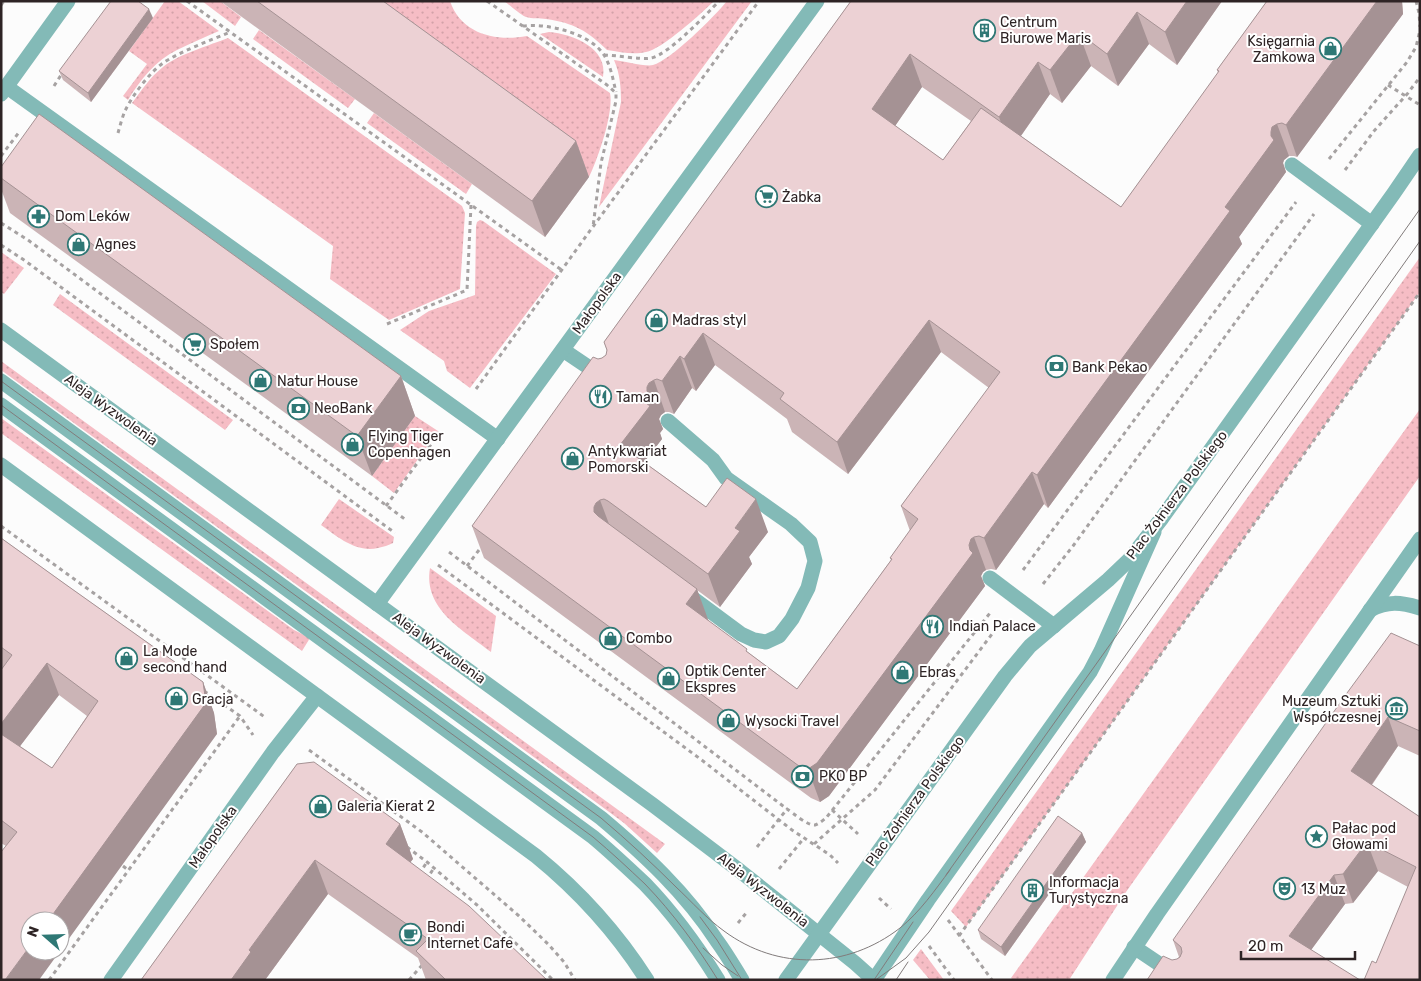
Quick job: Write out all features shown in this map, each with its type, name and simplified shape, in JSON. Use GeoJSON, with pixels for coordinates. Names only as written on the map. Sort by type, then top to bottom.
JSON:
{"type":"FeatureCollection","features":[{"type":"Feature","properties":{"kind":"street"},"geometry":{"type":"LineString","coordinates":[[68,1],[4,90],[37,108],[498,438]]}},
{"type":"Feature","properties":{"kind":"street","name":"Małopolska"},"geometry":{"type":"LineString","coordinates":[[378,604],[817,1]]}},
{"type":"Feature","properties":{"kind":"street","name":"Plac Żołnierza Polskiego"},"geometry":{"type":"LineString","coordinates":[[786,980],[1005,676],[1030,646],[1120,570],[1162,518],[1420,155]]}},
{"type":"Feature","properties":{"kind":"street","name":"Plac Żołnierza Polskiego"},"geometry":{"type":"LineString","coordinates":[[1386,204],[1420,164]]}},
{"type":"Feature","properties":{"kind":"street"},"geometry":{"type":"LineString","coordinates":[[1292,165],[1372,224]]}},
{"type":"Feature","properties":{"kind":"street","name":"Aleja Wyzwolenia"},"geometry":{"type":"LineString","coordinates":[[1,330],[646,799],[740,870],[819,934]]}},
{"type":"Feature","properties":{"kind":"street"},"geometry":{"type":"LineString","coordinates":[[563,350],[610,382]]}},
{"type":"Feature","properties":{"kind":"street"},"geometry":{"type":"LineString","coordinates":[[1,381],[601,818],[640,851],[678,891],[717,940],[742,980]]}},
{"type":"Feature","properties":{"kind":"street"},"geometry":{"type":"LineString","coordinates":[[1,405],[593,837],[617,857],[658,898],[689,936],[718,980]]}},
{"type":"Feature","properties":{"kind":"street"},"geometry":{"type":"LineString","coordinates":[[668,421],[713,460],[726,478],[791,524],[810,542],[815,561],[808,588],[792,619],[780,636],[766,642],[754,640],[741,634],[678,587]]}},
{"type":"Feature","properties":{"kind":"street"},"geometry":{"type":"LineString","coordinates":[[1,465],[517,841],[554,871],[585,901],[637,964],[647,980]]}},
{"type":"Feature","properties":{"kind":"street"},"geometry":{"type":"LineString","coordinates":[[819,934],[874,980],[928,900],[1090,672],[1102,651],[1162,518]]}},
{"type":"Feature","properties":{"kind":"street"},"geometry":{"type":"LineString","coordinates":[[1113,980],[1420,539]]}},
{"type":"Feature","properties":{"kind":"street"},"geometry":{"type":"LineString","coordinates":[[990,578],[1054,626]]}},
{"type":"Feature","properties":{"kind":"street"},"geometry":{"type":"LineString","coordinates":[[1370,610],[1392,603],[1404,603],[1420,608]]}},
{"type":"Feature","properties":{"kind":"street","name":"Małopolska"},"geometry":{"type":"LineString","coordinates":[[111,980],[273,752],[317,696]]}},
{"type":"Feature","properties":{"kind":"street"},"geometry":{"type":"LineString","coordinates":[[1134,948],[1183,980]]}},
{"type":"Feature","properties":{"kind":"path"},"geometry":{"type":"LineString","coordinates":[[1,5],[4,1]]}},
{"type":"Feature","properties":{"kind":"path"},"geometry":{"type":"LineString","coordinates":[[187,1],[563,271]]}},
{"type":"Feature","properties":{"kind":"path"},"geometry":{"type":"LineString","coordinates":[[487,1],[616,93]]}},
{"type":"Feature","properties":{"kind":"path"},"geometry":{"type":"LineString","coordinates":[[604,55],[649,59],[661,55],[703,18],[718,1]]}},
{"type":"Feature","properties":{"kind":"path"},"geometry":{"type":"LineString","coordinates":[[386,506],[449,420],[460,412],[563,271],[592,228],[760,1]]}},
{"type":"Feature","properties":{"kind":"path"},"geometry":{"type":"LineString","coordinates":[[1,223],[28,240],[468,566],[786,809],[807,823],[815,825],[826,818],[1007,592],[1312,180],[1407,62],[1416,47],[1420,28],[1416,1]]}},
{"type":"Feature","properties":{"kind":"path"},"geometry":{"type":"LineString","coordinates":[[522,26],[534,24],[579,35],[599,49],[610,69],[616,101],[601,163],[592,228]]}},
{"type":"Feature","properties":{"kind":"path"},"geometry":{"type":"LineString","coordinates":[[109,160],[125,111],[135,94],[148,78],[162,64],[176,56],[230,32]]}},
{"type":"Feature","properties":{"kind":"path"},"geometry":{"type":"LineString","coordinates":[[1,156],[65,70]]}},
{"type":"Feature","properties":{"kind":"path"},"geometry":{"type":"LineString","coordinates":[[814,844],[875,790],[995,628],[1051,575],[1374,131],[1420,78]]}},
{"type":"Feature","properties":{"kind":"path"},"geometry":{"type":"LineString","coordinates":[[1388,85],[1420,105]]}},
{"type":"Feature","properties":{"kind":"path"},"geometry":{"type":"LineString","coordinates":[[356,338],[467,290],[471,205]]}},
{"type":"Feature","properties":{"kind":"path"},"geometry":{"type":"LineString","coordinates":[[1,245],[400,537]]}},
{"type":"Feature","properties":{"kind":"path"},"geometry":{"type":"LineString","coordinates":[[959,936],[1420,292]]}},
{"type":"Feature","properties":{"kind":"path"},"geometry":{"type":"LineString","coordinates":[[1,526],[266,719]]}},
{"type":"Feature","properties":{"kind":"path"},"geometry":{"type":"LineString","coordinates":[[468,566],[484,542]]}},
{"type":"Feature","properties":{"kind":"path"},"geometry":{"type":"LineString","coordinates":[[433,561],[703,761],[778,820],[830,855]]}},
{"type":"Feature","properties":{"kind":"path"},"geometry":{"type":"LineString","coordinates":[[49,980],[240,716],[200,688]]}},
{"type":"Feature","properties":{"kind":"path"},"geometry":{"type":"LineString","coordinates":[[305,747],[422,832],[548,944],[564,962],[575,980]]}},
{"type":"Feature","properties":{"kind":"path"},"geometry":{"type":"LineString","coordinates":[[757,847],[786,809]]}},
{"type":"Feature","properties":{"kind":"path"},"geometry":{"type":"LineString","coordinates":[[832,810],[860,836]]}},
{"type":"Feature","properties":{"kind":"path"},"geometry":{"type":"LineString","coordinates":[[787,859],[804,838]]}},
{"type":"Feature","properties":{"kind":"path"},"geometry":{"type":"LineString","coordinates":[[403,844],[427,862],[476,906],[548,973],[553,980]]}},
{"type":"Feature","properties":{"kind":"path"},"geometry":{"type":"LineString","coordinates":[[415,878],[427,862]]}},
{"type":"Feature","properties":{"kind":"path"},"geometry":{"type":"LineString","coordinates":[[122,866],[128,870]]}},
{"type":"Feature","properties":{"kind":"path"},"geometry":{"type":"LineString","coordinates":[[422,884],[434,868]]}},
{"type":"Feature","properties":{"kind":"path"},"geometry":{"type":"LineString","coordinates":[[734,928],[751,907]]}},
{"type":"Feature","properties":{"kind":"path"},"geometry":{"type":"LineString","coordinates":[[948,920],[992,980]]}},
{"type":"Feature","properties":{"kind":"path"},"geometry":{"type":"LineString","coordinates":[[929,946],[954,980]]}},
{"type":"Feature","properties":{"kind":"path"},"geometry":{"type":"LineString","coordinates":[[409,980],[427,960]]}},
{"type":"Feature","properties":{"kind":"shaded area"},"geometry":{"type":"Polygon","coordinates":[[[165,1],[178,1],[219,31],[162,59],[143,78],[128,100],[123,96],[147,64],[129,51],[165,1]]]}},
{"type":"Feature","properties":{"kind":"shaded area"},"geometry":{"type":"Polygon","coordinates":[[[202,1],[220,1],[241,17],[235,26],[202,1]]]}},
{"type":"Feature","properties":{"kind":"shaded area"},"geometry":{"type":"Polygon","coordinates":[[[347,1],[450,1],[462,21],[471,28],[481,33],[503,38],[527,36],[610,93],[610,112],[601,148],[589,177],[347,1]]]}},
{"type":"Feature","properties":{"kind":"shaded area"},"geometry":{"type":"Polygon","coordinates":[[[504,1],[714,1],[681,30],[653,50],[627,53],[607,50],[587,33],[565,23],[526,17],[504,1]]]}},
{"type":"Feature","properties":{"kind":"shaded area"},"geometry":{"type":"Polygon","coordinates":[[[727,1],[752,1],[599,207],[621,102],[620,81],[614,60],[640,65],[653,65],[661,61],[692,37],[727,1]]]}},
{"type":"Feature","properties":{"kind":"shaded area"},"geometry":{"type":"Polygon","coordinates":[[[259,30],[355,99],[348,108],[253,39],[259,30]]]}},
{"type":"Feature","properties":{"kind":"shaded area"},"geometry":{"type":"Polygon","coordinates":[[[549,32],[578,39],[587,44],[600,58],[603,67],[603,77],[540,34],[549,32]]]}},
{"type":"Feature","properties":{"kind":"shaded area"},"geometry":{"type":"Polygon","coordinates":[[[228,38],[462,206],[465,213],[460,289],[389,320],[330,279],[333,246],[132,103],[154,75],[170,62],[185,54],[228,38]]]}},
{"type":"Feature","properties":{"kind":"shaded area"},"geometry":{"type":"Polygon","coordinates":[[[374,113],[472,184],[466,194],[367,123],[374,113]]]}},
{"type":"Feature","properties":{"kind":"shaded area"},"geometry":{"type":"Polygon","coordinates":[[[480,220],[556,274],[470,388],[447,371],[444,361],[400,330],[429,311],[475,295],[476,226],[480,220]]]}},
{"type":"Feature","properties":{"kind":"shaded area"},"geometry":{"type":"Polygon","coordinates":[[[1,252],[24,268],[4,294],[1,292],[1,252]]]}},
{"type":"Feature","properties":{"kind":"shaded area"},"geometry":{"type":"Polygon","coordinates":[[[1420,257],[1420,292],[966,927],[951,911],[1420,257]]]}},
{"type":"Feature","properties":{"kind":"shaded area"},"geometry":{"type":"Polygon","coordinates":[[[60,294],[233,420],[225,430],[53,305],[60,294]]]}},
{"type":"Feature","properties":{"kind":"shaded area"},"geometry":{"type":"Polygon","coordinates":[[[1,361],[665,844],[657,853],[624,823],[597,803],[1,370],[1,361]]]}},
{"type":"Feature","properties":{"kind":"shaded area"},"geometry":{"type":"Polygon","coordinates":[[[1420,409],[1420,476],[1126,892],[1069,980],[1013,980],[1011,978],[1420,409]]]}},
{"type":"Feature","properties":{"kind":"shaded area"},"geometry":{"type":"Polygon","coordinates":[[[415,416],[438,431],[394,493],[372,476],[415,416]]]}},
{"type":"Feature","properties":{"kind":"shaded area"},"geometry":{"type":"Polygon","coordinates":[[[1,418],[294,630],[310,638],[302,651],[1,433],[1,418]]]}},
{"type":"Feature","properties":{"kind":"shaded area"},"geometry":{"type":"Polygon","coordinates":[[[339,499],[394,537],[393,543],[378,548],[362,548],[348,543],[321,525],[339,499]]]}},
{"type":"Feature","properties":{"kind":"shaded area"},"geometry":{"type":"Polygon","coordinates":[[[430,568],[496,616],[491,652],[458,627],[439,607],[429,582],[430,568]]]}},
{"type":"Feature","properties":{"kind":"shaded area"},"geometry":{"type":"Polygon","coordinates":[[[921,949],[944,980],[930,980],[913,960],[921,949]]]}},
{"type":"Feature","properties":{"kind":"building"},"geometry":{"type":"Polygon","coordinates":[[[111,1],[138,1],[149,9],[88,93],[59,71],[111,1]]]}},
{"type":"Feature","properties":{"kind":"building"},"geometry":{"type":"Polygon","coordinates":[[[257,1],[383,1],[576,141],[532,201],[257,1]]]}},
{"type":"Feature","properties":{"kind":"building"},"geometry":{"type":"Polygon","coordinates":[[[851,1],[1187,1],[1165,32],[1137,12],[1107,54],[1079,33],[1050,70],[1038,62],[999,117],[910,54],[872,109],[943,160],[981,108],[1121,207],[1267,1],[1377,1],[1286,125],[1282,123],[1272,127],[1271,136],[1274,140],[1225,207],[1230,211],[1037,475],[1032,472],[984,538],[979,536],[971,539],[969,545],[973,553],[817,763],[808,769],[799,766],[472,526],[593,357],[598,359],[606,355],[607,350],[604,342],[851,1]],[[929,320],[837,442],[780,399],[784,393],[703,333],[684,359],[680,356],[662,381],[657,379],[649,383],[647,391],[651,396],[646,403],[650,406],[620,445],[706,507],[727,478],[756,499],[735,528],[740,531],[708,574],[608,501],[604,499],[596,503],[594,512],[697,589],[686,604],[797,689],[892,559],[890,558],[918,519],[901,506],[1000,372],[929,320]]]}},
{"type":"Feature","properties":{"kind":"building"},"geometry":{"type":"Polygon","coordinates":[[[39,114],[401,376],[357,436],[1,178],[1,167],[39,114]]]}},
{"type":"Feature","properties":{"kind":"building"},"geometry":{"type":"Polygon","coordinates":[[[1,538],[203,682],[206,703],[55,911],[20,911],[20,960],[5,980],[1,980],[1,852],[17,832],[1,820],[1,734],[52,768],[98,701],[47,663],[1,724],[1,670],[12,655],[1,647],[1,538]]]}},
{"type":"Feature","properties":{"kind":"building"},"geometry":{"type":"Polygon","coordinates":[[[1391,633],[1420,646],[1420,731],[1388,717],[1351,771],[1420,817],[1420,980],[1364,980],[1372,961],[1376,963],[1416,867],[1367,842],[1343,874],[1334,875],[1289,936],[1360,980],[1147,980],[1163,956],[1172,960],[1180,957],[1181,947],[1173,940],[1391,633]]]}},
{"type":"Feature","properties":{"kind":"building"},"geometry":{"type":"Polygon","coordinates":[[[314,762],[400,824],[386,844],[469,906],[547,980],[446,980],[416,951],[428,939],[315,860],[249,950],[251,952],[231,980],[141,980],[297,764],[314,762]]]}},
{"type":"Feature","properties":{"kind":"building","name":"Informacja Turystyczna"},"geometry":{"type":"Polygon","coordinates":[[[1058,816],[1082,833],[1001,947],[978,930],[1058,816]]]}},
{"type":"Feature","properties":{"kind":"tram line"},"geometry":{"type":"LineString","coordinates":[[946,875],[1420,209]]}},
{"type":"Feature","properties":{"kind":"tram line"},"geometry":{"type":"LineString","coordinates":[[877,979],[906,958],[929,932],[1420,241]]}},
{"type":"Feature","properties":{"kind":"tram line"},"geometry":{"type":"LineString","coordinates":[[1,381],[601,818],[649,860],[711,921],[745,944],[767,953],[789,958],[812,960],[835,958],[858,951],[879,942],[907,922],[927,901],[950,870]]}},
{"type":"Feature","properties":{"kind":"tram line"},"geometry":{"type":"LineString","coordinates":[[1,405],[593,837],[645,884],[665,906],[702,955],[718,980]]}},
{"type":"Feature","properties":{"kind":"tram line"},"geometry":{"type":"LineString","coordinates":[[700,917],[742,980]]}},
{"type":"Feature","properties":{"kind":"tram line"},"geometry":{"type":"LineString","coordinates":[[874,980],[913,922]]}},
{"type":"Feature","properties":{"kind":"tram line"},"geometry":{"type":"LineString","coordinates":[[703,948],[738,976]]}},
{"type":"Feature","properties":{"kind":"tram line"},"geometry":{"type":"LineString","coordinates":[[896,980],[908,962]]}},
{"type":"Feature","properties":{"kind":"place","name":"Centrum Biurowe Maris"},"geometry":{"type":"Point","coordinates":[984,30]}},
{"type":"Feature","properties":{"kind":"place","name":"Księgarnia Zamkowa"},"geometry":{"type":"Point","coordinates":[1331,49]}},
{"type":"Feature","properties":{"kind":"place","name":"Żabka"},"geometry":{"type":"Point","coordinates":[766,197]}},
{"type":"Feature","properties":{"kind":"place","name":"Dom Leków"},"geometry":{"type":"Point","coordinates":[39,216]}},
{"type":"Feature","properties":{"kind":"place","name":"Agnes"},"geometry":{"type":"Point","coordinates":[79,244]}},
{"type":"Feature","properties":{"kind":"place","name":"Madras styl"},"geometry":{"type":"Point","coordinates":[656,320]}},
{"type":"Feature","properties":{"kind":"place","name":"Społem"},"geometry":{"type":"Point","coordinates":[194,344]}},
{"type":"Feature","properties":{"kind":"place","name":"Bank Pekao"},"geometry":{"type":"Point","coordinates":[1056,367]}},
{"type":"Feature","properties":{"kind":"place","name":"Natur House"},"geometry":{"type":"Point","coordinates":[261,381]}},
{"type":"Feature","properties":{"kind":"place","name":"Taman"},"geometry":{"type":"Point","coordinates":[600,397]}},
{"type":"Feature","properties":{"kind":"place","name":"NeoBank"},"geometry":{"type":"Point","coordinates":[298,408]}},
{"type":"Feature","properties":{"kind":"place","name":"Flying Tiger Copenhagen"},"geometry":{"type":"Point","coordinates":[352,444]}},
{"type":"Feature","properties":{"kind":"place","name":"Antykwariat Pomorski"},"geometry":{"type":"Point","coordinates":[572,459]}},
{"type":"Feature","properties":{"kind":"place","name":"Indian Palace"},"geometry":{"type":"Point","coordinates":[933,626]}},
{"type":"Feature","properties":{"kind":"place","name":"Combo"},"geometry":{"type":"Point","coordinates":[610,638]}},
{"type":"Feature","properties":{"kind":"place","name":"La Mode second hand"},"geometry":{"type":"Point","coordinates":[127,659]}},
{"type":"Feature","properties":{"kind":"place","name":"Ebras"},"geometry":{"type":"Point","coordinates":[903,672]}},
{"type":"Feature","properties":{"kind":"place","name":"Optik Center Ekspres"},"geometry":{"type":"Point","coordinates":[669,679]}},
{"type":"Feature","properties":{"kind":"place","name":"Gracja"},"geometry":{"type":"Point","coordinates":[176,699]}},
{"type":"Feature","properties":{"kind":"place","name":"Muzeum Sztuki Współczesnej"},"geometry":{"type":"Point","coordinates":[1397,709]}},
{"type":"Feature","properties":{"kind":"place","name":"Wysocki Travel"},"geometry":{"type":"Point","coordinates":[729,721]}},
{"type":"Feature","properties":{"kind":"place","name":"PKO BP"},"geometry":{"type":"Point","coordinates":[803,776]}},
{"type":"Feature","properties":{"kind":"place","name":"Galeria Kierat 2"},"geometry":{"type":"Point","coordinates":[321,806]}},
{"type":"Feature","properties":{"kind":"place","name":"Pałac pod Głowami"},"geometry":{"type":"Point","coordinates":[1316,836]}},
{"type":"Feature","properties":{"kind":"place","name":"13 Muz"},"geometry":{"type":"Point","coordinates":[1285,889]}},
{"type":"Feature","properties":{"kind":"place","name":"Informacja Turystyczna"},"geometry":{"type":"Point","coordinates":[1033,890]}},
{"type":"Feature","properties":{"kind":"place","name":"Bondi Internet Cafe"},"geometry":{"type":"Point","coordinates":[411,935]}}]}
